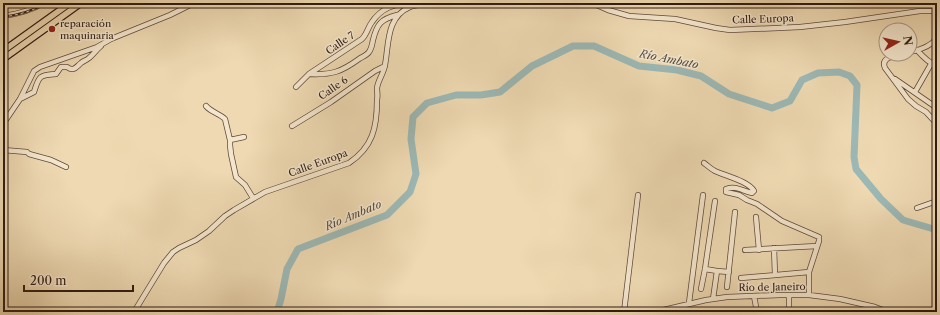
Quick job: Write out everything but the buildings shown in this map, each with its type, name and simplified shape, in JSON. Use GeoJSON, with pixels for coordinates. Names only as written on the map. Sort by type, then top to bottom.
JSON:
{"type":"FeatureCollection","features":[{"type":"Feature","properties":{"kind":"main road"},"geometry":{"type":"LineString","coordinates":[[3,51],[70,3]]}},
{"type":"Feature","properties":{"kind":"main road"},"geometry":{"type":"LineString","coordinates":[[3,59],[81,3]]}},
{"type":"Feature","properties":{"kind":"street"},"geometry":{"type":"LineString","coordinates":[[3,16],[14,15],[33,9],[44,3]]}},
{"type":"Feature","properties":{"kind":"street"},"geometry":{"type":"LineString","coordinates":[[3,124],[20,99],[34,71],[40,67],[97,47],[111,39],[151,24],[194,3]]}},
{"type":"Feature","properties":{"kind":"street"},"geometry":{"type":"LineString","coordinates":[[309,74],[321,75],[345,69],[370,51],[378,25],[389,17],[397,15],[410,6],[470,3]]}},
{"type":"Feature","properties":{"kind":"street","name":"Calle Europa"},"geometry":{"type":"LineString","coordinates":[[592,3],[608,10],[629,16],[675,18],[730,30],[800,27],[920,11],[937,11]]}},
{"type":"Feature","properties":{"kind":"street","name":"Calle 7"},"geometry":{"type":"LineString","coordinates":[[296,87],[309,74],[362,39],[377,15],[387,8],[396,5],[410,6]]}},
{"type":"Feature","properties":{"kind":"street","name":"Calle Europa"},"geometry":{"type":"LineString","coordinates":[[134,312],[164,263],[173,252],[196,240],[209,231],[225,216],[265,192],[349,163],[359,157],[370,142],[373,134],[377,108],[378,86],[385,66],[389,36],[397,15]]}},
{"type":"Feature","properties":{"kind":"street"},"geometry":{"type":"LineString","coordinates":[[918,50],[933,43],[937,38]]}},
{"type":"Feature","properties":{"kind":"street"},"geometry":{"type":"LineString","coordinates":[[20,99],[34,92],[39,78],[44,75],[56,74],[61,68],[67,67],[74,69],[88,59],[104,43]]}},
{"type":"Feature","properties":{"kind":"street"},"geometry":{"type":"LineString","coordinates":[[918,51],[931,64],[937,66]]}},
{"type":"Feature","properties":{"kind":"street"},"geometry":{"type":"LineString","coordinates":[[884,62],[885,68],[908,99],[926,112],[937,124]]}},
{"type":"Feature","properties":{"kind":"street"},"geometry":{"type":"LineString","coordinates":[[915,92],[931,64]]}},
{"type":"Feature","properties":{"kind":"street","name":"Calle 6"},"geometry":{"type":"LineString","coordinates":[[292,126],[331,102],[374,71],[385,66]]}},
{"type":"Feature","properties":{"kind":"street"},"geometry":{"type":"LineString","coordinates":[[890,75],[937,108]]}},
{"type":"Feature","properties":{"kind":"street"},"geometry":{"type":"LineString","coordinates":[[206,106],[208,109],[219,114],[225,119],[236,177],[247,187],[253,198]]}},
{"type":"Feature","properties":{"kind":"street"},"geometry":{"type":"LineString","coordinates":[[230,140],[244,137]]}},
{"type":"Feature","properties":{"kind":"street"},"geometry":{"type":"LineString","coordinates":[[3,150],[27,152],[66,167]]}},
{"type":"Feature","properties":{"kind":"street"},"geometry":{"type":"LineString","coordinates":[[704,163],[713,170],[730,178],[737,179],[752,188],[754,191],[752,193],[729,187],[726,189],[726,192],[738,195],[758,204],[782,221],[818,237],[819,241],[809,272],[809,295]]}},
{"type":"Feature","properties":{"kind":"street"},"geometry":{"type":"LineString","coordinates":[[624,312],[638,195]]}},
{"type":"Feature","properties":{"kind":"street"},"geometry":{"type":"LineString","coordinates":[[689,303],[703,195]]}},
{"type":"Feature","properties":{"kind":"street"},"geometry":{"type":"LineString","coordinates":[[701,289],[715,201]]}},
{"type":"Feature","properties":{"kind":"street"},"geometry":{"type":"LineString","coordinates":[[917,208],[937,201]]}},
{"type":"Feature","properties":{"kind":"street"},"geometry":{"type":"LineString","coordinates":[[727,287],[735,212]]}},
{"type":"Feature","properties":{"kind":"street"},"geometry":{"type":"LineString","coordinates":[[756,217],[759,250]]}},
{"type":"Feature","properties":{"kind":"street"},"geometry":{"type":"LineString","coordinates":[[745,250],[817,246]]}},
{"type":"Feature","properties":{"kind":"street"},"geometry":{"type":"LineString","coordinates":[[774,248],[775,275]]}},
{"type":"Feature","properties":{"kind":"street"},"geometry":{"type":"LineString","coordinates":[[705,270],[728,272]]}},
{"type":"Feature","properties":{"kind":"street"},"geometry":{"type":"LineString","coordinates":[[714,299],[717,271]]}},
{"type":"Feature","properties":{"kind":"street"},"geometry":{"type":"LineString","coordinates":[[741,278],[809,272]]}},
{"type":"Feature","properties":{"kind":"street"},"geometry":{"type":"LineString","coordinates":[[789,295],[789,312]]}},
{"type":"Feature","properties":{"kind":"street","name":"Río de Janeiro"},"geometry":{"type":"LineString","coordinates":[[655,312],[689,303],[727,297],[789,295],[809,295],[840,299],[876,307],[888,312]]}},
{"type":"Feature","properties":{"kind":"street"},"geometry":{"type":"LineString","coordinates":[[754,296],[757,312]]}},
{"type":"Feature","properties":{"kind":"waterway","name":"Río Ambato"},"geometry":{"type":"LineString","coordinates":[[277,312],[287,269],[298,249],[387,215],[410,192],[416,174],[411,139],[413,117],[427,103],[456,95],[481,95],[500,92],[532,66],[573,46],[594,46],[639,66],[677,70],[701,76],[729,94],[772,108],[790,101],[802,80],[818,73],[839,72],[850,76],[857,85],[854,157],[856,169],[881,199],[903,220],[937,230]]}},
{"type":"Feature","properties":{"kind":"railway"},"geometry":{"type":"LineString","coordinates":[[3,17],[25,12],[46,3]]}},
{"type":"Feature","properties":{"kind":"place","name":"reparación maquinaria"},"geometry":{"type":"Point","coordinates":[52,29]}}]}
